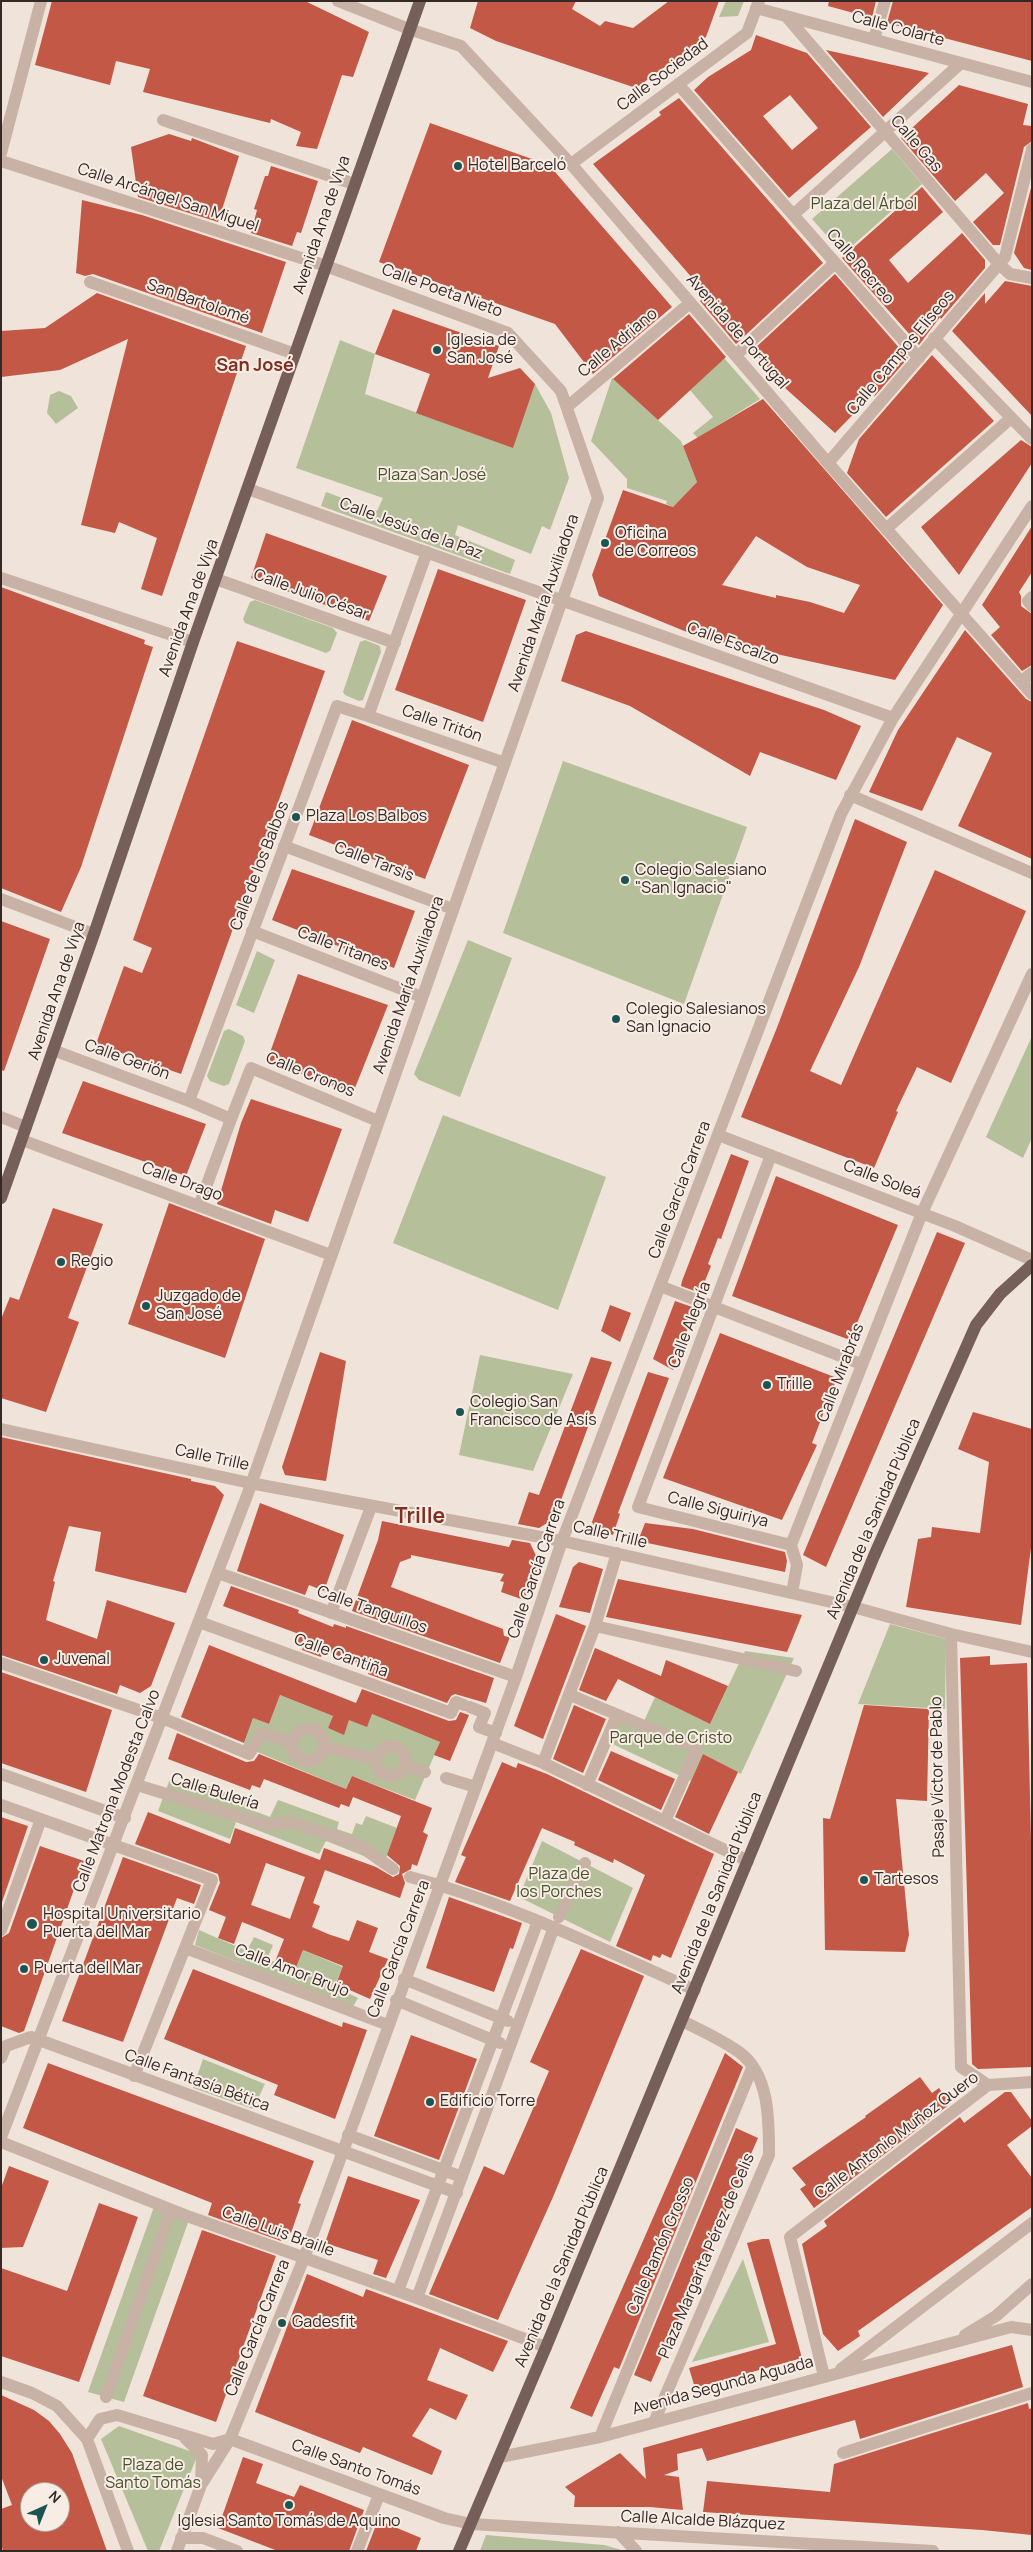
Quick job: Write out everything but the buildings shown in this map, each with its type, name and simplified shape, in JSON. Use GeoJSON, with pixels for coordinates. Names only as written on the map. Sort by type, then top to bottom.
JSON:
{"type":"FeatureCollection","features":[{"type":"Feature","properties":{"kind":"main road","name":"Avenida Ana de Viya"},"geometry":{"type":"LineString","coordinates":[[1,1198],[94,934],[193,642],[420,1]]}},
{"type":"Feature","properties":{"kind":"main road","name":"Avenida de la Sanidad Pública"},"geometry":{"type":"LineString","coordinates":[[459,2551],[696,1990],[853,1608],[976,1326],[1000,1294],[1032,1265]]}},
{"type":"Feature","properties":{"kind":"street"},"geometry":{"type":"LineString","coordinates":[[1,153],[41,1]]}},
{"type":"Feature","properties":{"kind":"street","name":"Avenida de Portugal"},"geometry":{"type":"LineString","coordinates":[[338,1],[409,29],[461,46],[571,164],[828,463],[1032,694]]}},
{"type":"Feature","properties":{"kind":"street"},"geometry":{"type":"LineString","coordinates":[[874,39],[885,1]]}},
{"type":"Feature","properties":{"kind":"street","name":"Calle Colarte"},"geometry":{"type":"LineString","coordinates":[[758,5],[786,16],[1032,82]]}},
{"type":"Feature","properties":{"kind":"street","name":"Calle Sociedad"},"geometry":{"type":"LineString","coordinates":[[571,164],[747,33],[758,5]]}},
{"type":"Feature","properties":{"kind":"street","name":"Calle Gas"},"geometry":{"type":"LineString","coordinates":[[786,16],[885,134],[999,264],[1010,274],[1032,278]]}},
{"type":"Feature","properties":{"kind":"street"},"geometry":{"type":"LineString","coordinates":[[793,215],[885,134],[961,63]]}},
{"type":"Feature","properties":{"kind":"street","name":"Calle Recreo"},"geometry":{"type":"LineString","coordinates":[[678,84],[919,358]]}},
{"type":"Feature","properties":{"kind":"street"},"geometry":{"type":"LineString","coordinates":[[163,120],[354,184]]}},
{"type":"Feature","properties":{"kind":"street","name":"Calle Campos Eliseos"},"geometry":{"type":"LineString","coordinates":[[828,463],[1005,257],[1032,150]]}},
{"type":"Feature","properties":{"kind":"street","name":"Calle Arcángel San Miguel"},"geometry":{"type":"LineString","coordinates":[[1,161],[326,266]]}},
{"type":"Feature","properties":{"kind":"street"},"geometry":{"type":"LineString","coordinates":[[736,356],[836,263]]}},
{"type":"Feature","properties":{"kind":"street","name":"Calle Poeta Nieto"},"geometry":{"type":"LineString","coordinates":[[326,266],[508,333],[561,391],[598,498]]}},
{"type":"Feature","properties":{"kind":"street","name":"San Bartolomé"},"geometry":{"type":"LineString","coordinates":[[90,282],[295,354]]}},
{"type":"Feature","properties":{"kind":"street","name":"Calle Adriano"},"geometry":{"type":"LineString","coordinates":[[567,407],[690,303]]}},
{"type":"Feature","properties":{"kind":"street"},"geometry":{"type":"LineString","coordinates":[[934,338],[1032,439]]}},
{"type":"Feature","properties":{"kind":"street"},"geometry":{"type":"LineString","coordinates":[[886,529],[1012,418]]}},
{"type":"Feature","properties":{"kind":"street","name":"Calle Jesús de la Paz"},"geometry":{"type":"LineString","coordinates":[[248,489],[562,600]]}},
{"type":"Feature","properties":{"kind":"street","name":"Avenida María Auxiliadora"},"geometry":{"type":"LineString","coordinates":[[250,1483],[598,498]]}},
{"type":"Feature","properties":{"kind":"street","name":"Calle García Carrera"},"geometry":{"type":"LineString","coordinates":[[230,2439],[304,2258],[396,2000],[516,1677],[562,1541],[850,795],[893,718],[1032,506]]}},
{"type":"Feature","properties":{"kind":"street"},"geometry":{"type":"LineString","coordinates":[[368,716],[427,552]]}},
{"type":"Feature","properties":{"kind":"street"},"geometry":{"type":"LineString","coordinates":[[1,578],[193,642]]}},
{"type":"Feature","properties":{"kind":"street","name":"Calle Julio César"},"geometry":{"type":"LineString","coordinates":[[216,579],[395,643]]}},
{"type":"Feature","properties":{"kind":"street"},"geometry":{"type":"LineString","coordinates":[[1032,597],[1028,602],[1032,606]]}},
{"type":"Feature","properties":{"kind":"street","name":"Calle Escalzo"},"geometry":{"type":"LineString","coordinates":[[562,600],[893,718]]}},
{"type":"Feature","properties":{"kind":"street"},"geometry":{"type":"LineString","coordinates":[[1021,682],[1032,673]]}},
{"type":"Feature","properties":{"kind":"street","name":"Calle de los Balbos"},"geometry":{"type":"LineString","coordinates":[[189,1101],[337,706],[368,716]]}},
{"type":"Feature","properties":{"kind":"street","name":"Calle Tritón"},"geometry":{"type":"LineString","coordinates":[[368,716],[505,763]]}},
{"type":"Feature","properties":{"kind":"street"},"geometry":{"type":"LineString","coordinates":[[850,795],[1032,873]]}},
{"type":"Feature","properties":{"kind":"street","name":"Calle Tarsis"},"geometry":{"type":"LineString","coordinates":[[284,846],[453,910]]}},
{"type":"Feature","properties":{"kind":"street"},"geometry":{"type":"LineString","coordinates":[[1,899],[94,934]]}},
{"type":"Feature","properties":{"kind":"street","name":"Calle Titanes"},"geometry":{"type":"LineString","coordinates":[[252,931],[422,996]]}},
{"type":"Feature","properties":{"kind":"street","name":"Calle Mirabrás"},"geometry":{"type":"LineString","coordinates":[[791,1545],[922,1213],[1032,974]]}},
{"type":"Feature","properties":{"kind":"street","name":"Calle Gerión"},"geometry":{"type":"LineString","coordinates":[[53,1050],[189,1101]]}},
{"type":"Feature","properties":{"kind":"street","name":"Calle Cronos"},"geometry":{"type":"LineString","coordinates":[[231,1119],[251,1068],[378,1121]]}},
{"type":"Feature","properties":{"kind":"street"},"geometry":{"type":"LineString","coordinates":[[189,1101],[231,1119],[199,1206]]}},
{"type":"Feature","properties":{"kind":"street"},"geometry":{"type":"LineString","coordinates":[[1,1117],[26,1127]]}},
{"type":"Feature","properties":{"kind":"street","name":"Calle Soleá"},"geometry":{"type":"LineString","coordinates":[[718,1135],[922,1213],[1032,1260]]}},
{"type":"Feature","properties":{"kind":"street","name":"Calle Drago"},"geometry":{"type":"LineString","coordinates":[[22,1140],[331,1255]]}},
{"type":"Feature","properties":{"kind":"street","name":"Calle Alegría"},"geometry":{"type":"LineString","coordinates":[[638,1507],[771,1155]]}},
{"type":"Feature","properties":{"kind":"street"},"geometry":{"type":"LineString","coordinates":[[660,1286],[861,1364]]}},
{"type":"Feature","properties":{"kind":"street","name":"Calle Trille"},"geometry":{"type":"LineString","coordinates":[[1,1429],[250,1483],[562,1541],[792,1593],[951,1634],[1032,1652]]}},
{"type":"Feature","properties":{"kind":"street","name":"Calle Matrona Modesta Calvo"},"geometry":{"type":"LineString","coordinates":[[1,2137],[125,1818],[250,1483]]}},
{"type":"Feature","properties":{"kind":"street"},"geometry":{"type":"LineString","coordinates":[[331,1613],[371,1507]]}},
{"type":"Feature","properties":{"kind":"street","name":"Calle Siguiriya"},"geometry":{"type":"LineString","coordinates":[[638,1507],[791,1545]]}},
{"type":"Feature","properties":{"kind":"street"},"geometry":{"type":"LineString","coordinates":[[791,1545],[797,1565],[792,1593]]}},
{"type":"Feature","properties":{"kind":"street"},"geometry":{"type":"LineString","coordinates":[[543,1763],[595,1626],[617,1553]]}},
{"type":"Feature","properties":{"kind":"street","name":"Calle Tanguillos"},"geometry":{"type":"LineString","coordinates":[[218,1572],[516,1677]]}},
{"type":"Feature","properties":{"kind":"street","name":"Calle Cantiña"},"geometry":{"type":"LineString","coordinates":[[199,1622],[452,1713],[456,1702],[485,1712],[479,1726],[494,1738]]}},
{"type":"Feature","properties":{"kind":"street"},"geometry":{"type":"LineString","coordinates":[[595,1626],[796,1671]]}},
{"type":"Feature","properties":{"kind":"street","name":"Pasaje Víctor de Pablo"},"geometry":{"type":"LineString","coordinates":[[951,1634],[961,2067],[988,2085]]}},
{"type":"Feature","properties":{"kind":"street"},"geometry":{"type":"LineString","coordinates":[[1,1663],[162,1718],[249,1754],[262,1733],[291,1743]]}},
{"type":"Feature","properties":{"kind":"street"},"geometry":{"type":"LineString","coordinates":[[570,1695],[697,1748],[665,1821]]}},
{"type":"Feature","properties":{"kind":"street"},"geometry":{"type":"LineString","coordinates":[[587,1784],[617,1715]]}},
{"type":"Feature","properties":{"kind":"street"},"geometry":{"type":"LineString","coordinates":[[306,1729],[317,1732],[324,1741],[324,1747],[316,1760],[306,1762],[296,1758],[291,1743],[296,1734],[306,1729]]}},
{"type":"Feature","properties":{"kind":"street"},"geometry":{"type":"LineString","coordinates":[[494,1738],[748,1861]]}},
{"type":"Feature","properties":{"kind":"street"},"geometry":{"type":"LineString","coordinates":[[389,1745],[394,1746],[405,1755],[405,1765],[400,1773],[385,1775],[378,1769],[376,1759],[380,1750],[389,1745]]}},
{"type":"Feature","properties":{"kind":"street"},"geometry":{"type":"LineString","coordinates":[[324,1747],[376,1759]]}},
{"type":"Feature","properties":{"kind":"street"},"geometry":{"type":"LineString","coordinates":[[405,1765],[425,1772]]}},
{"type":"Feature","properties":{"kind":"street"},"geometry":{"type":"LineString","coordinates":[[1,1774],[125,1818]]}},
{"type":"Feature","properties":{"kind":"street"},"geometry":{"type":"LineString","coordinates":[[446,1778],[476,1787]]}},
{"type":"Feature","properties":{"kind":"street","name":"Calle Bulería"},"geometry":{"type":"LineString","coordinates":[[137,1785],[268,1825],[292,1822],[360,1846],[393,1869]]}},
{"type":"Feature","properties":{"kind":"street"},"geometry":{"type":"LineString","coordinates":[[1,1805],[212,1880],[134,2076]]}},
{"type":"Feature","properties":{"kind":"street"},"geometry":{"type":"LineString","coordinates":[[1,1930],[41,1819]]}},
{"type":"Feature","properties":{"kind":"street"},"geometry":{"type":"LineString","coordinates":[[417,2298],[556,1922],[584,1863]]}},
{"type":"Feature","properties":{"kind":"street"},"geometry":{"type":"LineString","coordinates":[[410,1877],[440,1885],[538,1921],[556,1922],[696,1990]]}},
{"type":"Feature","properties":{"kind":"street"},"geometry":{"type":"LineString","coordinates":[[398,2291],[538,1921]]}},
{"type":"Feature","properties":{"kind":"street","name":"Calle Amor Brujo"},"geometry":{"type":"LineString","coordinates":[[185,1948],[388,2025]]}},
{"type":"Feature","properties":{"kind":"street"},"geometry":{"type":"LineString","coordinates":[[404,1979],[517,2024]]}},
{"type":"Feature","properties":{"kind":"street"},"geometry":{"type":"LineString","coordinates":[[396,2000],[509,2047]]}},
{"type":"Feature","properties":{"kind":"street","name":"Plaza Margarita Pérez de Celis"},"geometry":{"type":"LineString","coordinates":[[654,2422],[769,2155],[769,2121],[760,2078],[741,2053],[682,2021]]}},
{"type":"Feature","properties":{"kind":"street"},"geometry":{"type":"LineString","coordinates":[[1,2058],[6,2046],[30,2037],[40,2040]]}},
{"type":"Feature","properties":{"kind":"street","name":"Calle Fantasía Bética"},"geometry":{"type":"LineString","coordinates":[[40,2040],[457,2193]]}},
{"type":"Feature","properties":{"kind":"street","name":"Calle Ramón Grosso"},"geometry":{"type":"LineString","coordinates":[[600,2437],[752,2068]]}},
{"type":"Feature","properties":{"kind":"street","name":"Calle Antonio Muñoz Quero"},"geometry":{"type":"LineString","coordinates":[[829,2375],[790,2237],[988,2085],[1032,2082]]}},
{"type":"Feature","properties":{"kind":"street"},"geometry":{"type":"LineString","coordinates":[[348,2135],[462,2177]]}},
{"type":"Feature","properties":{"kind":"street","name":"Calle Luis Braille"},"geometry":{"type":"LineString","coordinates":[[1,2142],[171,2210],[398,2291],[546,2347]]}},
{"type":"Feature","properties":{"kind":"street"},"geometry":{"type":"LineString","coordinates":[[106,2397],[171,2210]]}},
{"type":"Feature","properties":{"kind":"street"},"geometry":{"type":"LineString","coordinates":[[829,2375],[1032,2223]]}},
{"type":"Feature","properties":{"kind":"street","name":"Avenida Segunda Aguada"},"geometry":{"type":"LineString","coordinates":[[954,2341],[996,2316],[1032,2284]]}},
{"type":"Feature","properties":{"kind":"street","name":"Avenida Segunda Aguada"},"geometry":{"type":"LineString","coordinates":[[500,2457],[600,2437],[1011,2327],[1032,2330]]}},
{"type":"Feature","properties":{"kind":"street"},"geometry":{"type":"LineString","coordinates":[[1,2382],[32,2393],[57,2406],[88,2439],[128,2551]]}},
{"type":"Feature","properties":{"kind":"street"},"geometry":{"type":"LineString","coordinates":[[843,2453],[1032,2393]]}},
{"type":"Feature","properties":{"kind":"street"},"geometry":{"type":"LineString","coordinates":[[88,2439],[100,2419],[117,2415],[213,2444],[230,2439]]}},
{"type":"Feature","properties":{"kind":"street"},"geometry":{"type":"LineString","coordinates":[[182,2435],[202,2455],[201,2486]]}},
{"type":"Feature","properties":{"kind":"street"},"geometry":{"type":"LineString","coordinates":[[177,2551],[201,2486],[230,2439]]}},
{"type":"Feature","properties":{"kind":"street","name":"Calle Santo Tomás"},"geometry":{"type":"LineString","coordinates":[[230,2439],[444,2518],[471,2524]]}},
{"type":"Feature","properties":{"kind":"street"},"geometry":{"type":"LineString","coordinates":[[358,2551],[379,2495]]}},
{"type":"Feature","properties":{"kind":"street","name":"Calle Alcalde Blázquez"},"geometry":{"type":"LineString","coordinates":[[471,2524],[933,2551]]}},
{"type":"Feature","properties":{"kind":"street"},"geometry":{"type":"LineString","coordinates":[[618,2532],[636,2551]]}},
{"type":"Feature","properties":{"kind":"street"},"geometry":{"type":"LineString","coordinates":[[124,2536],[136,2551]]}},
{"type":"Feature","properties":{"kind":"street"},"geometry":{"type":"LineString","coordinates":[[171,2551],[181,2538]]}},
{"type":"Feature","properties":{"kind":"street"},"geometry":{"type":"LineString","coordinates":[[181,2538],[203,2538],[237,2551]]}},
{"type":"Feature","properties":{"kind":"green space"},"geometry":{"type":"Polygon","coordinates":[[[726,1],[744,1],[738,16],[719,17],[726,1]]]}},
{"type":"Feature","properties":{"kind":"green space","name":"Plaza del Árbol"},"geometry":{"type":"Polygon","coordinates":[[[892,149],[922,184],[843,254],[812,219],[892,149]]]}},
{"type":"Feature","properties":{"kind":"green space","name":"Plaza San José"},"geometry":{"type":"Polygon","coordinates":[[[340,340],[375,354],[365,394],[512,447],[535,384],[551,413],[569,478],[550,530],[542,526],[531,554],[458,525],[455,535],[515,560],[510,574],[321,506],[326,492],[377,511],[383,498],[296,468],[340,340]]]}},
{"type":"Feature","properties":{"kind":"green space"},"geometry":{"type":"Polygon","coordinates":[[[724,358],[760,399],[698,438],[693,433],[713,417],[690,390],[724,358]]]}},
{"type":"Feature","properties":{"kind":"green space"},"geometry":{"type":"Polygon","coordinates":[[[612,378],[681,441],[697,482],[673,507],[666,504],[667,501],[627,488],[627,479],[591,441],[612,378]]]}},
{"type":"Feature","properties":{"kind":"green space"},"geometry":{"type":"Polygon","coordinates":[[[59,391],[71,396],[78,408],[56,424],[47,413],[50,395],[59,391]]]}},
{"type":"Feature","properties":{"kind":"green space"},"geometry":{"type":"Polygon","coordinates":[[[255,600],[333,628],[337,633],[330,651],[326,653],[245,623],[243,619],[250,602],[255,600]]]}},
{"type":"Feature","properties":{"kind":"green space"},"geometry":{"type":"Polygon","coordinates":[[[365,640],[380,646],[381,652],[363,700],[359,701],[345,695],[343,692],[360,642],[365,640]]]}},
{"type":"Feature","properties":{"kind":"green space","name":"Colegio Salesiano \"San Ignacio\""},"geometry":{"type":"Polygon","coordinates":[[[563,761],[747,827],[684,1004],[503,933],[563,761]]]}},
{"type":"Feature","properties":{"kind":"green space"},"geometry":{"type":"Polygon","coordinates":[[[468,940],[512,958],[460,1097],[419,1080],[414,1074],[468,940]]]}},
{"type":"Feature","properties":{"kind":"green space"},"geometry":{"type":"Polygon","coordinates":[[[257,951],[275,960],[254,1013],[236,1005],[257,951]]]}},
{"type":"Feature","properties":{"kind":"green space"},"geometry":{"type":"Polygon","coordinates":[[[229,1029],[243,1036],[245,1041],[229,1084],[224,1086],[210,1081],[207,1076],[224,1031],[229,1029]]]}},
{"type":"Feature","properties":{"kind":"green space"},"geometry":{"type":"Polygon","coordinates":[[[1032,1036],[1032,1138],[1023,1158],[986,1137],[1032,1036]]]}},
{"type":"Feature","properties":{"kind":"green space"},"geometry":{"type":"Polygon","coordinates":[[[443,1115],[606,1177],[558,1310],[393,1243],[443,1115]]]}},
{"type":"Feature","properties":{"kind":"green space"},"geometry":{"type":"Polygon","coordinates":[[[480,1355],[573,1374],[533,1471],[459,1455],[480,1355]]]}},
{"type":"Feature","properties":{"kind":"green space"},"geometry":{"type":"Polygon","coordinates":[[[890,1624],[946,1639],[945,1709],[858,1704],[890,1624]]]}},
{"type":"Feature","properties":{"kind":"green space","name":"Parque de Cristo"},"geometry":{"type":"Polygon","coordinates":[[[745,1651],[794,1658],[741,1774],[703,1754],[691,1781],[606,1741],[619,1713],[644,1721],[655,1697],[710,1724],[745,1651]]]}},
{"type":"Feature","properties":{"kind":"green space"},"geometry":{"type":"Polygon","coordinates":[[[280,1695],[333,1716],[328,1728],[343,1734],[349,1720],[372,1714],[440,1742],[415,1800],[352,1776],[346,1789],[243,1746],[253,1718],[269,1724],[280,1695]]]}},
{"type":"Feature","properties":{"kind":"green space"},"geometry":{"type":"Polygon","coordinates":[[[170,1779],[188,1786],[191,1779],[247,1801],[244,1807],[270,1817],[278,1800],[339,1822],[337,1829],[352,1834],[356,1823],[362,1825],[366,1816],[397,1828],[384,1864],[326,1841],[319,1854],[236,1822],[230,1839],[158,1811],[170,1779]]]}},
{"type":"Feature","properties":{"kind":"green space","name":"Plaza de los Porches"},"geometry":{"type":"Polygon","coordinates":[[[542,1841],[633,1888],[610,1942],[519,1897],[542,1841]]]}},
{"type":"Feature","properties":{"kind":"green space"},"geometry":{"type":"Polygon","coordinates":[[[199,1930],[247,1951],[254,1937],[273,1945],[267,1959],[295,1970],[303,1950],[343,1967],[334,1986],[358,1998],[353,2007],[195,1945],[199,1930]]]}},
{"type":"Feature","properties":{"kind":"green space"},"geometry":{"type":"Polygon","coordinates":[[[203,2059],[265,2084],[253,2109],[193,2088],[203,2059]]]}},
{"type":"Feature","properties":{"kind":"green space"},"geometry":{"type":"Polygon","coordinates":[[[155,2204],[190,2217],[124,2402],[88,2392],[155,2204]]]}},
{"type":"Feature","properties":{"kind":"green space"},"geometry":{"type":"Polygon","coordinates":[[[743,2259],[769,2342],[692,2362],[743,2259]]]}},
{"type":"Feature","properties":{"kind":"green space","name":"Plaza de Santo Tomás"},"geometry":{"type":"Polygon","coordinates":[[[119,2426],[198,2454],[159,2551],[148,2551],[101,2439],[119,2426]]]}},
{"type":"Feature","properties":{"kind":"green space"},"geometry":{"type":"Polygon","coordinates":[[[486,2535],[604,2545],[625,2551],[480,2551],[486,2535]]]}},
{"type":"Feature","properties":{"kind":"place","name":"Hotel Barceló"},"geometry":{"type":"Point","coordinates":[458,166]}},
{"type":"Feature","properties":{"kind":"place","name":"Iglesia de San José"},"geometry":{"type":"Point","coordinates":[437,350]}},
{"type":"Feature","properties":{"kind":"place","name":"Oficina de Correos"},"geometry":{"type":"Point","coordinates":[605,543]}},
{"type":"Feature","properties":{"kind":"place","name":"Plaza Los Balbos"},"geometry":{"type":"Point","coordinates":[296,817]}},
{"type":"Feature","properties":{"kind":"place","name":"Colegio Salesiano \"San Ignacio\""},"geometry":{"type":"Point","coordinates":[625,880]}},
{"type":"Feature","properties":{"kind":"place","name":"Colegio Salesianos San Ignacio"},"geometry":{"type":"Point","coordinates":[616,1019]}},
{"type":"Feature","properties":{"kind":"place","name":"Regio"},"geometry":{"type":"Point","coordinates":[61,1262]}},
{"type":"Feature","properties":{"kind":"place","name":"Juzgado de San José"},"geometry":{"type":"Point","coordinates":[146,1306]}},
{"type":"Feature","properties":{"kind":"place","name":"Trille"},"geometry":{"type":"Point","coordinates":[767,1385]}},
{"type":"Feature","properties":{"kind":"place","name":"Colegio San Francisco de Asís"},"geometry":{"type":"Point","coordinates":[460,1412]}},
{"type":"Feature","properties":{"kind":"place","name":"Juvenal"},"geometry":{"type":"Point","coordinates":[44,1660]}},
{"type":"Feature","properties":{"kind":"place","name":"Tartesos"},"geometry":{"type":"Point","coordinates":[864,1880]}},
{"type":"Feature","properties":{"kind":"place","name":"Hospital Universitario Puerta del Mar"},"geometry":{"type":"Point","coordinates":[32,1924]}},
{"type":"Feature","properties":{"kind":"place","name":"Puerta del Mar"},"geometry":{"type":"Point","coordinates":[24,1969]}},
{"type":"Feature","properties":{"kind":"place","name":"Edificio Torre"},"geometry":{"type":"Point","coordinates":[430,2102]}},
{"type":"Feature","properties":{"kind":"place","name":"Gadesfit"},"geometry":{"type":"Point","coordinates":[282,2323]}},
{"type":"Feature","properties":{"kind":"place","name":"Iglesia Santo Tomás de Aquino"},"geometry":{"type":"Point","coordinates":[289,2505]}},
{"type":"Feature","properties":{"kind":"district","name":"San José"},"geometry":{"type":"Point","coordinates":[255,366]}},
{"type":"Feature","properties":{"kind":"district","name":"Trille"},"geometry":{"type":"Point","coordinates":[420,1517]}}]}
